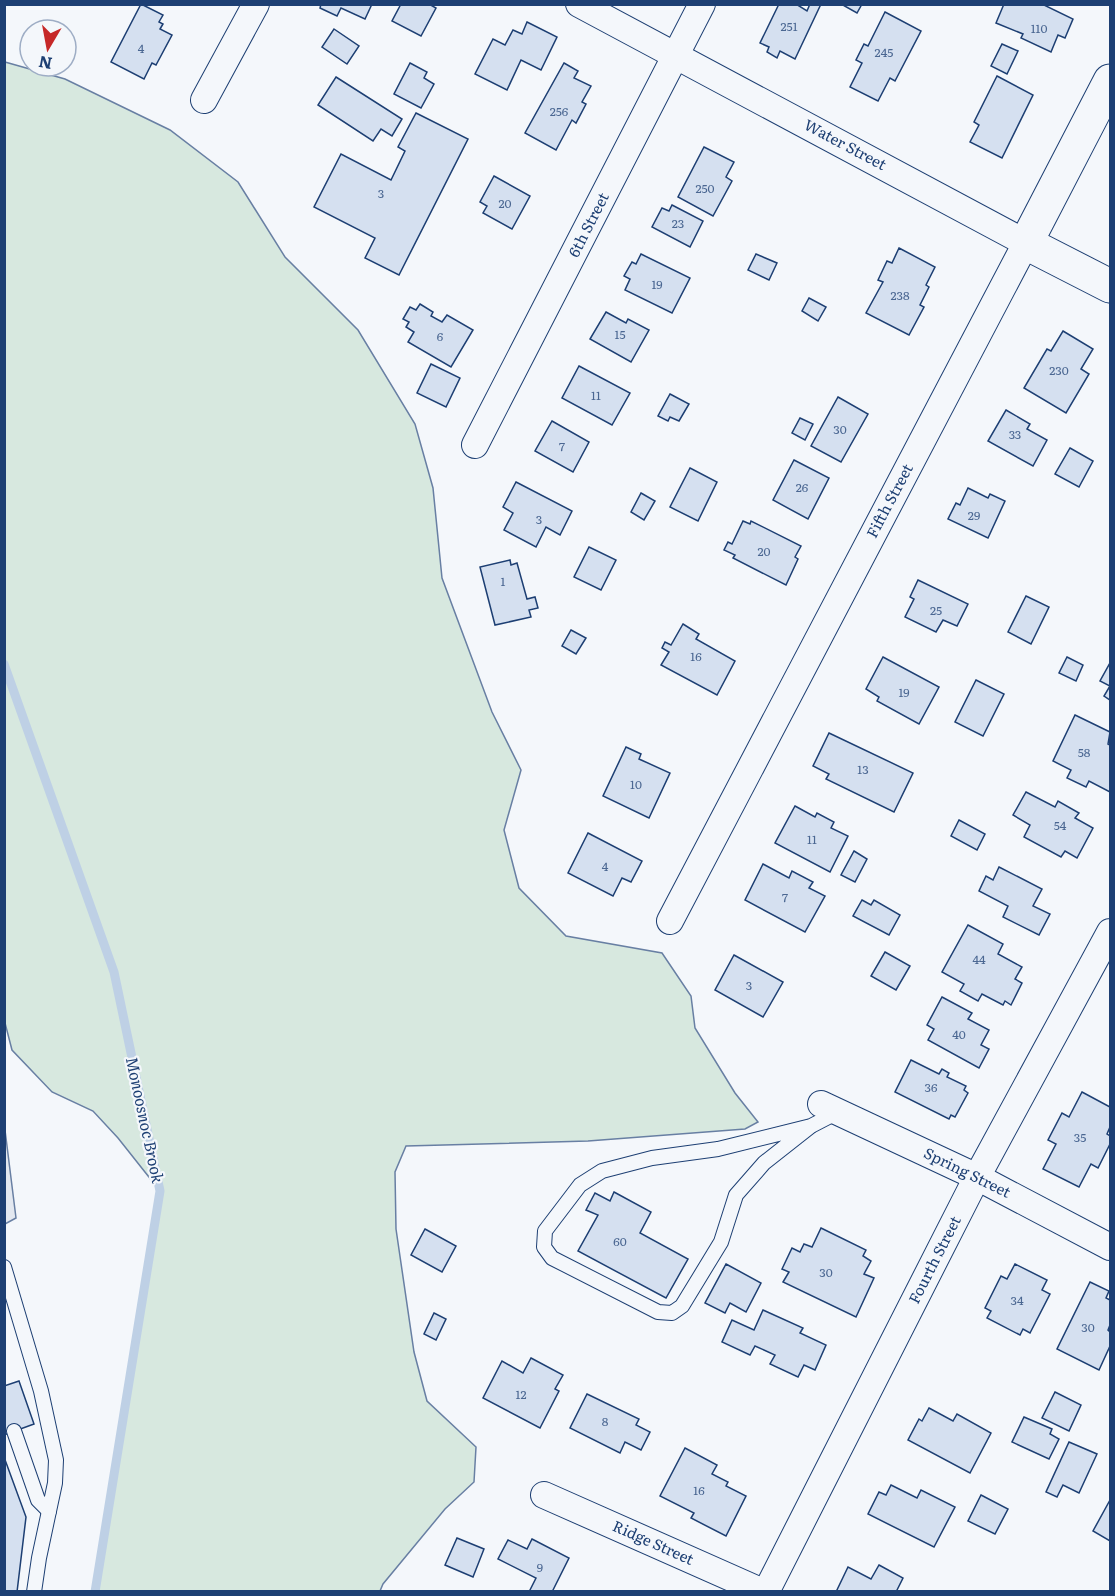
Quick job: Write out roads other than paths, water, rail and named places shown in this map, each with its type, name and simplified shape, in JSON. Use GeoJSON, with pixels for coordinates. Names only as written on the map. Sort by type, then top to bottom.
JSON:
{"type":"FeatureCollection","features":[{"type":"Feature","properties":{"kind":"street"},"geometry":{"type":"LineString","coordinates":[[204,100],[256,4]]}},
{"type":"Feature","properties":{"kind":"street","name":"Water Street"},"geometry":{"type":"LineString","coordinates":[[579,4],[1110,286]]}},
{"type":"Feature","properties":{"kind":"street","name":"6th Street"},"geometry":{"type":"LineString","coordinates":[[475,445],[702,4]]}},
{"type":"Feature","properties":{"kind":"street","name":"Fifth Street"},"geometry":{"type":"LineString","coordinates":[[670,921],[1110,81]]}},
{"type":"Feature","properties":{"kind":"street","name":"Fourth Street"},"geometry":{"type":"LineString","coordinates":[[764,1592],[977,1177],[1110,932]]}},
{"type":"Feature","properties":{"kind":"street","name":"Spring Street"},"geometry":{"type":"LineString","coordinates":[[823,1114],[977,1177],[1110,1247]]}},
{"type":"Feature","properties":{"kind":"street","name":"Ridge Street"},"geometry":{"type":"LineString","coordinates":[[544,1495],[764,1592]]}},
{"type":"Feature","properties":{"kind":"lane"},"geometry":{"type":"LineString","coordinates":[[823,1114],[764,1163],[736,1195],[721,1242],[682,1306],[672,1313],[658,1312],[552,1258],[544,1247],[545,1231],[580,1185],[603,1171],[652,1158],[718,1149],[823,1114]]}},
{"type":"Feature","properties":{"kind":"lane"},"geometry":{"type":"LineString","coordinates":[[4,1267],[41,1391],[54,1450],[55,1483],[34,1592]]}},
{"type":"Feature","properties":{"kind":"lane"},"geometry":{"type":"LineString","coordinates":[[14,1431],[38,1500],[49,1511]]}},
{"type":"Feature","properties":{"kind":"waterway","name":"Monoosnoc Brook"},"geometry":{"type":"LineString","coordinates":[[4,664],[114,972],[160,1191],[95,1592]]}}]}
